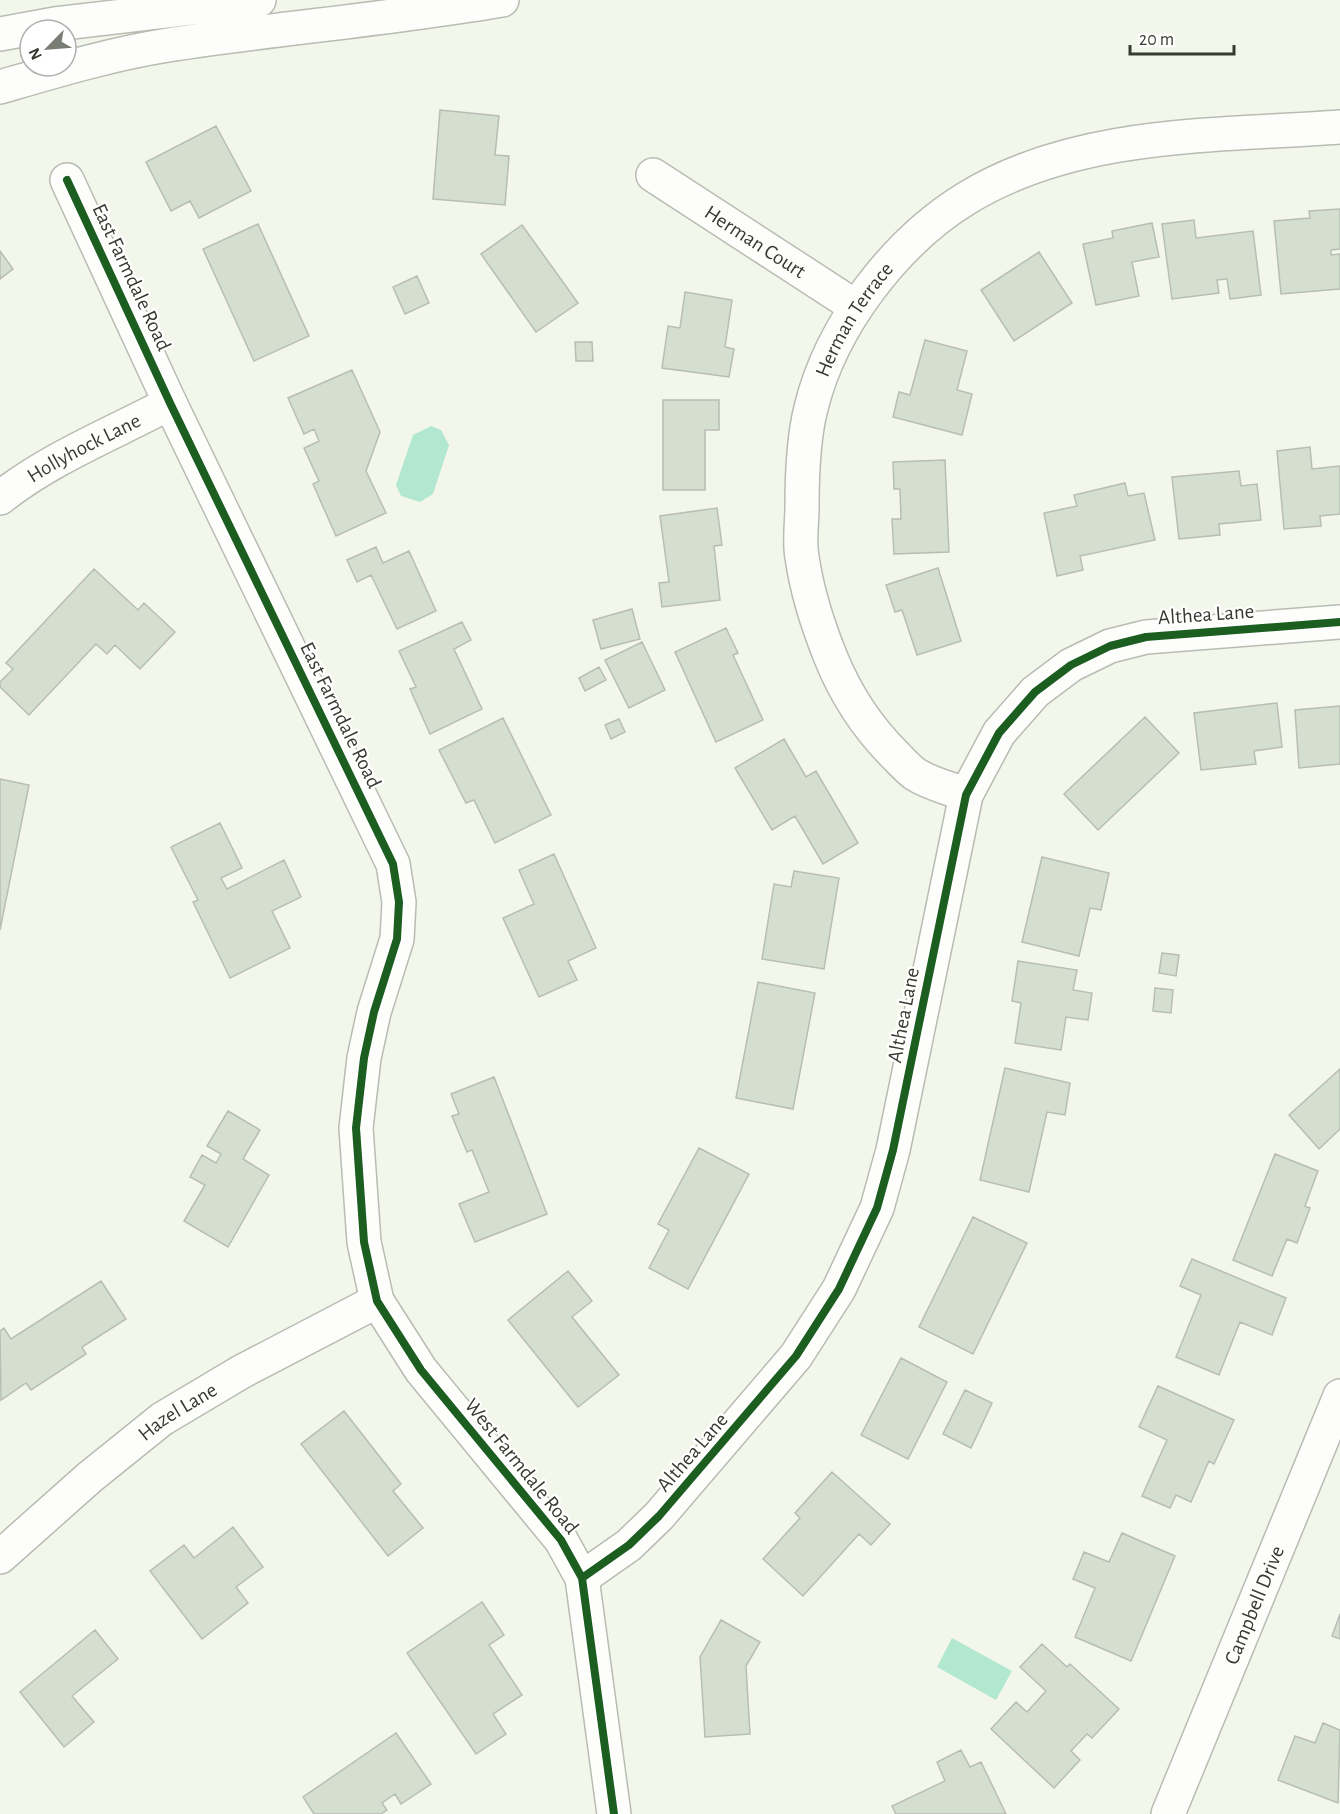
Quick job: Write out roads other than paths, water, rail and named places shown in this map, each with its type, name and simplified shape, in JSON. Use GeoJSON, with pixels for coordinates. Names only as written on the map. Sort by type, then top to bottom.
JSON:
{"type":"FeatureCollection","features":[{"type":"Feature","properties":{"kind":"main road"},"geometry":{"type":"LineString","coordinates":[[0,34],[55,24],[259,0]]}},
{"type":"Feature","properties":{"kind":"main road"},"geometry":{"type":"LineString","coordinates":[[0,87],[66,68],[166,45],[442,10],[502,0]]}},
{"type":"Feature","properties":{"kind":"main road","name":"Herman Terrace"},"geometry":{"type":"LineString","coordinates":[[966,795],[915,774],[871,731],[841,682],[816,622],[801,555],[802,481],[810,418],[831,354],[856,307],[883,271],[919,234],[966,199],[1016,173],[1069,155],[1148,141],[1340,127]]}},
{"type":"Feature","properties":{"kind":"main road","name":"Herman Court"},"geometry":{"type":"LineString","coordinates":[[653,175],[856,307]]}},
{"type":"Feature","properties":{"kind":"main road","name":"East Farmdale Road"},"geometry":{"type":"LineString","coordinates":[[67,180],[170,404],[393,864],[399,902],[397,939],[374,1012],[364,1058],[356,1128],[364,1242],[377,1301]]}},
{"type":"Feature","properties":{"kind":"main road","name":"Hollyhock Lane"},"geometry":{"type":"LineString","coordinates":[[0,498],[16,485],[63,459],[170,404]]}},
{"type":"Feature","properties":{"kind":"main road","name":"Althea Lane"},"geometry":{"type":"LineString","coordinates":[[582,1578],[629,1545],[659,1516],[712,1457],[796,1356],[839,1289],[877,1208],[893,1150],[966,795],[999,733],[1035,692],[1071,665],[1110,646],[1146,637],[1340,622]]}},
{"type":"Feature","properties":{"kind":"main road","name":"Hazel Lane"},"geometry":{"type":"LineString","coordinates":[[0,1557],[90,1476],[162,1419],[241,1372],[377,1301]]}},
{"type":"Feature","properties":{"kind":"main road","name":"West Farmdale Road"},"geometry":{"type":"LineString","coordinates":[[377,1301],[421,1370],[561,1539],[582,1578],[608,1812]]}},
{"type":"Feature","properties":{"kind":"main road","name":"Campbell Drive"},"geometry":{"type":"LineString","coordinates":[[1168,1814],[1340,1396]]}}]}
